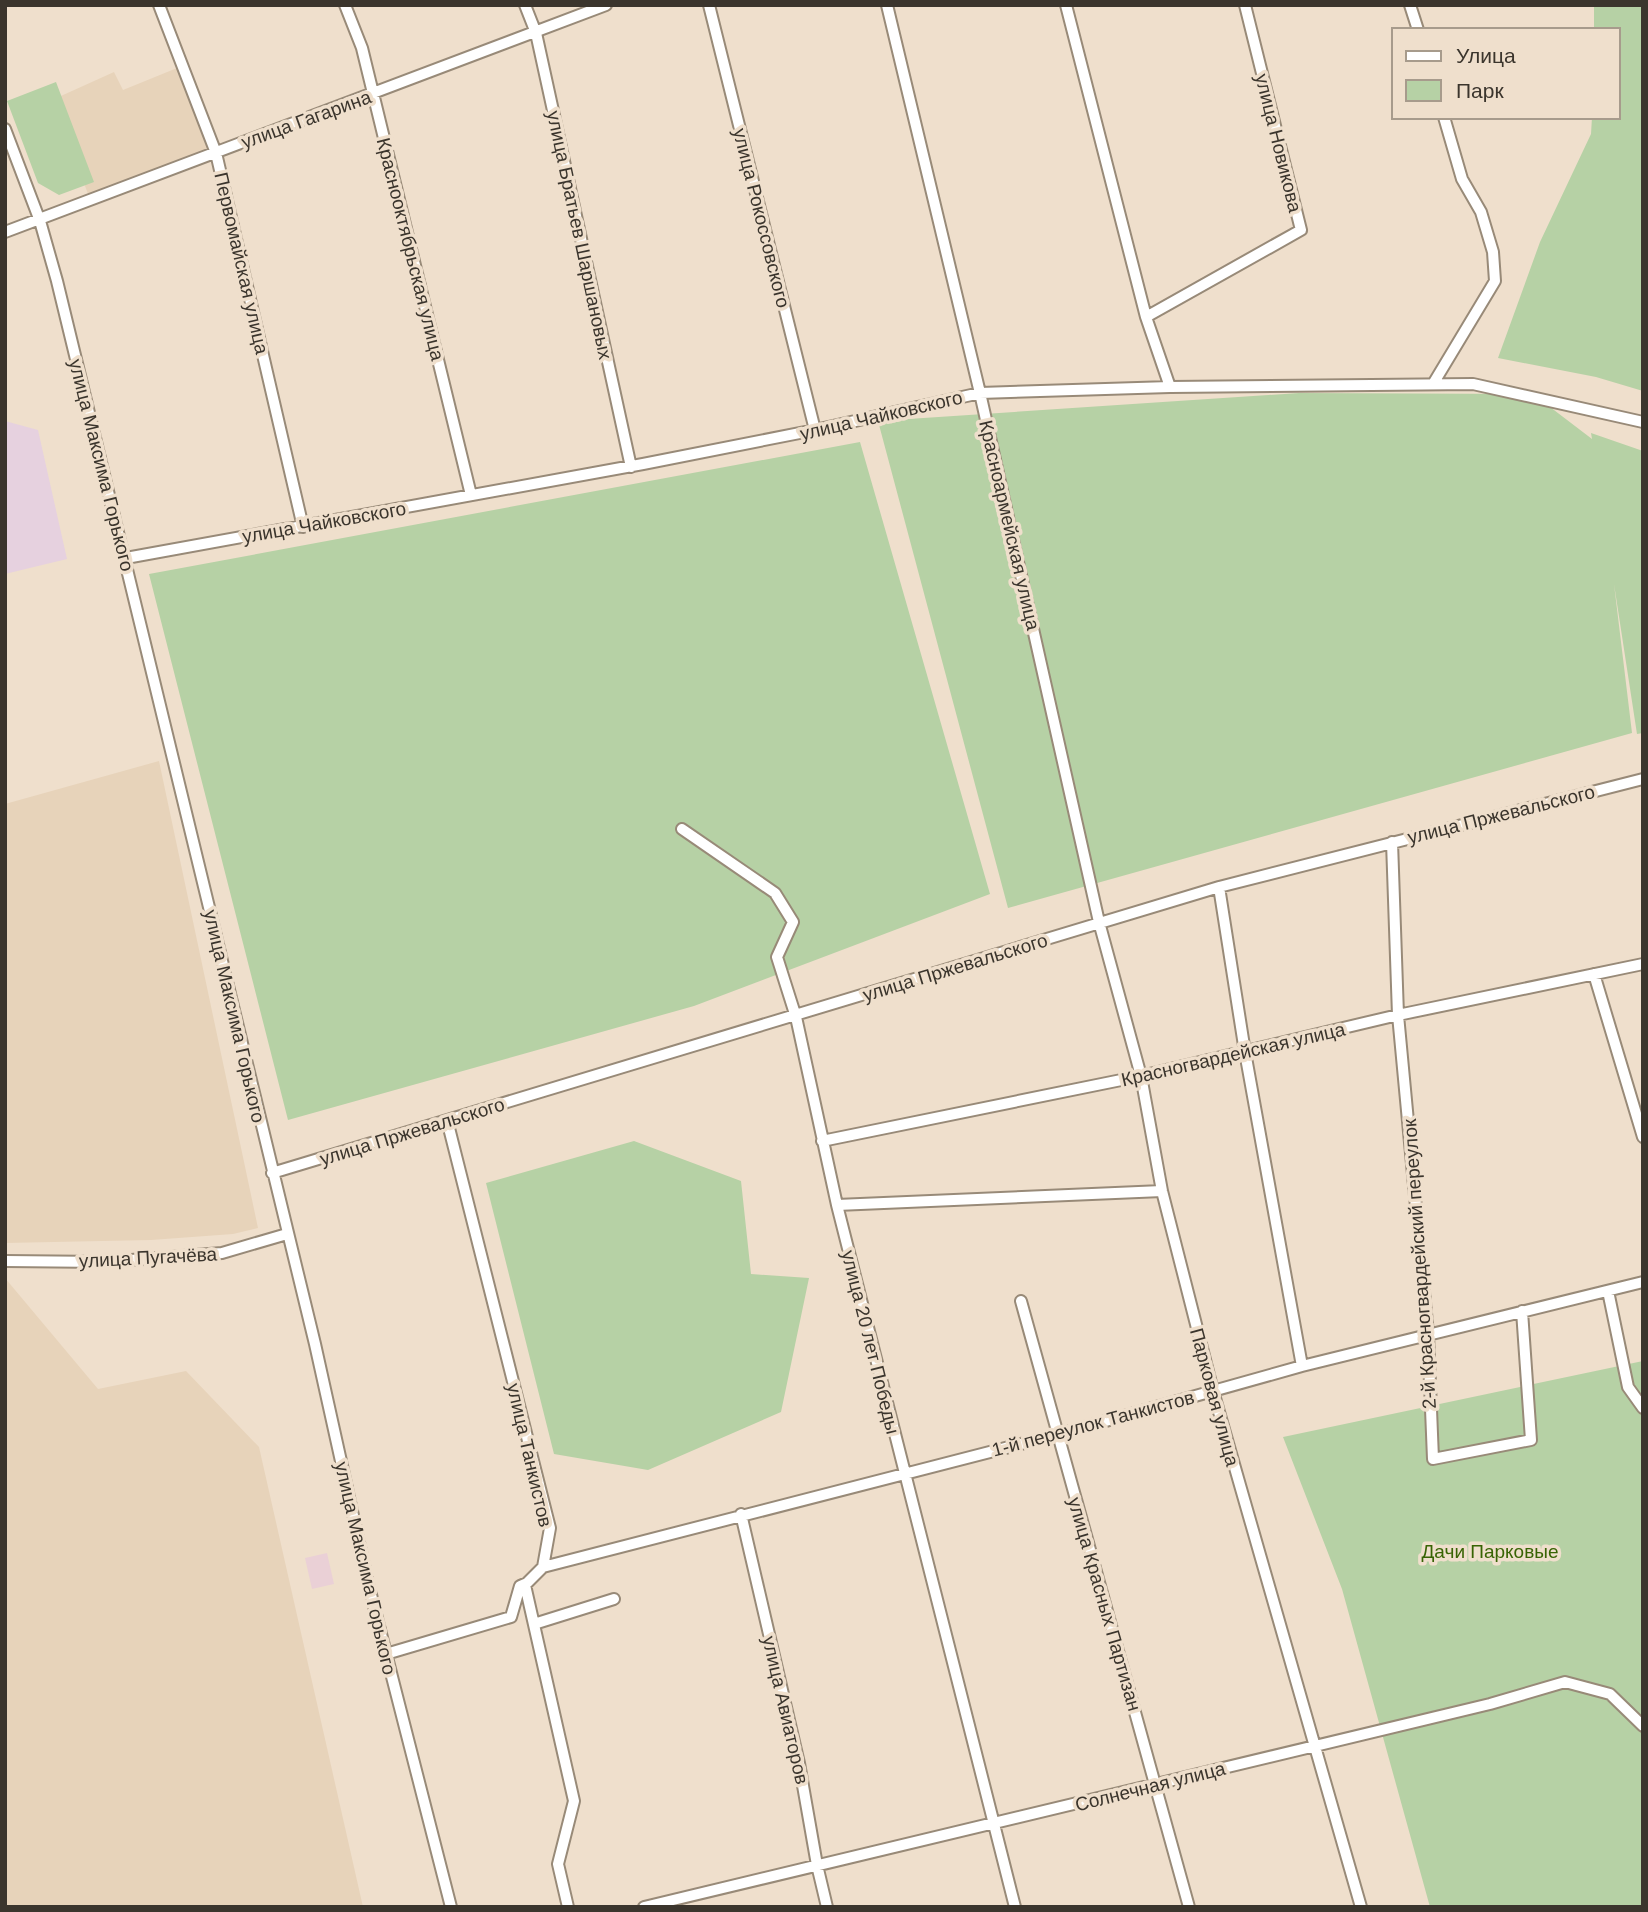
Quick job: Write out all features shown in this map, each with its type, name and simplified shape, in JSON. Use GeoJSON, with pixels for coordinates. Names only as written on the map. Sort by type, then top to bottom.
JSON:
{"type":"FeatureCollection","features":[{"type":"Feature","properties":{"kind":"street","name":"Первомайская улица"},"geometry":{"type":"LineString","coordinates":[[159,5],[216,153],[303,527]]}},
{"type":"Feature","properties":{"kind":"street","name":"Краснооктябрьская улица"},"geometry":{"type":"LineString","coordinates":[[345,5],[362,48],[374,94],[471,495]]}},
{"type":"Feature","properties":{"kind":"street","name":"улица Братьев Шаршановых"},"geometry":{"type":"LineString","coordinates":[[525,5],[536,33],[631,467]]}},
{"type":"Feature","properties":{"kind":"street","name":"улица Гагарина"},"geometry":{"type":"LineString","coordinates":[[5,232],[606,5]]}},
{"type":"Feature","properties":{"kind":"street","name":"улица Рокоссовского"},"geometry":{"type":"LineString","coordinates":[[709,5],[815,430]]}},
{"type":"Feature","properties":{"kind":"street","name":"Красноармейская улица"},"geometry":{"type":"LineString","coordinates":[[887,5],[980,393],[1099,922]]}},
{"type":"Feature","properties":{"kind":"street"},"geometry":{"type":"LineString","coordinates":[[1066,5],[1146,317],[1170,387]]}},
{"type":"Feature","properties":{"kind":"street","name":"улица Новикова"},"geometry":{"type":"LineString","coordinates":[[1146,317],[1301,230],[1245,5]]}},
{"type":"Feature","properties":{"kind":"street"},"geometry":{"type":"LineString","coordinates":[[1410,5],[1417,28]]}},
{"type":"Feature","properties":{"kind":"street"},"geometry":{"type":"LineString","coordinates":[[1433,384],[1495,282],[1493,252],[1481,212],[1462,179],[1445,119]]}},
{"type":"Feature","properties":{"kind":"street","name":"улица Максима Горького"},"geometry":{"type":"LineString","coordinates":[[5,129],[40,221],[126,558],[386,1654],[451,1907]]}},
{"type":"Feature","properties":{"kind":"street","name":"улица Чайковского"},"geometry":{"type":"LineString","coordinates":[[126,558],[631,467],[980,393],[1170,387],[1473,384],[1643,422]]}},
{"type":"Feature","properties":{"kind":"street","name":"улица Пржевальского"},"geometry":{"type":"LineString","coordinates":[[272,1173],[796,1017],[1219,887],[1643,779]]}},
{"type":"Feature","properties":{"kind":"street","name":"улица 20 лет Победы"},"geometry":{"type":"LineString","coordinates":[[682,829],[775,893],[793,922],[777,957],[796,1017],[837,1205],[1015,1907]]}},
{"type":"Feature","properties":{"kind":"street","name":"2-й Красногвардейский переулок"},"geometry":{"type":"LineString","coordinates":[[1392,842],[1398,1016],[1428,1334],[1433,1459],[1531,1440],[1522,1311]]}},
{"type":"Feature","properties":{"kind":"street"},"geometry":{"type":"LineString","coordinates":[[1219,887],[1245,1052],[1302,1366]]}},
{"type":"Feature","properties":{"kind":"street","name":"Парковая улица"},"geometry":{"type":"LineString","coordinates":[[1099,922],[1141,1076],[1162,1191],[1213,1391],[1361,1907]]}},
{"type":"Feature","properties":{"kind":"street","name":"Красногвардейская улица"},"geometry":{"type":"LineString","coordinates":[[822,1141],[1141,1076],[1398,1016],[1643,964]]}},
{"type":"Feature","properties":{"kind":"street"},"geometry":{"type":"LineString","coordinates":[[1594,974],[1643,1137]]}},
{"type":"Feature","properties":{"kind":"street","name":"улица Танкистов"},"geometry":{"type":"LineString","coordinates":[[447,1120],[550,1528],[543,1567]]}},
{"type":"Feature","properties":{"kind":"street"},"geometry":{"type":"LineString","coordinates":[[837,1205],[1162,1191]]}},
{"type":"Feature","properties":{"kind":"street","name":"улица Пугачёва"},"geometry":{"type":"LineString","coordinates":[[5,1261],[105,1262],[222,1253],[287,1234]]}},
{"type":"Feature","properties":{"kind":"street","name":"1-й переулок Танкистов"},"geometry":{"type":"LineString","coordinates":[[543,1567],[1056,1434],[1302,1366],[1643,1282]]}},
{"type":"Feature","properties":{"kind":"street"},"geometry":{"type":"LineString","coordinates":[[1608,1291],[1628,1387],[1641,1403]]}},
{"type":"Feature","properties":{"kind":"street","name":"улица Красных Партизан"},"geometry":{"type":"LineString","coordinates":[[1021,1301],[1189,1907]]}},
{"type":"Feature","properties":{"kind":"street","name":"улица Авиаторов"},"geometry":{"type":"LineString","coordinates":[[741,1514],[799,1763],[827,1907]]}},
{"type":"Feature","properties":{"kind":"street"},"geometry":{"type":"LineString","coordinates":[[386,1654],[511,1617],[520,1586],[527,1583],[543,1567]]}},
{"type":"Feature","properties":{"kind":"street"},"geometry":{"type":"LineString","coordinates":[[527,1583],[574,1801],[558,1864],[568,1907]]}},
{"type":"Feature","properties":{"kind":"street"},"geometry":{"type":"LineString","coordinates":[[534,1624],[614,1600]]}},
{"type":"Feature","properties":{"kind":"street","name":"Солнечная улица"},"geometry":{"type":"LineString","coordinates":[[644,1907],[1156,1785],[1314,1744],[1490,1704],[1565,1682],[1610,1694],[1643,1726]]}},
{"type":"Feature","properties":{"kind":"shaded area"},"geometry":{"type":"Polygon","coordinates":[[[182,66],[215,151],[90,199],[52,100],[114,72],[123,90],[182,66]]]}},
{"type":"Feature","properties":{"kind":"shaded area"},"geometry":{"type":"Polygon","coordinates":[[[5,421],[38,430],[67,559],[5,574],[5,421]]]}},
{"type":"Feature","properties":{"kind":"shaded area"},"geometry":{"type":"Polygon","coordinates":[[[159,761],[258,1228],[233,1234],[151,1240],[5,1243],[5,804],[159,761]]]}},
{"type":"Feature","properties":{"kind":"shaded area"},"geometry":{"type":"Polygon","coordinates":[[[5,1278],[98,1389],[186,1371],[259,1447],[363,1907],[5,1907],[5,1278]]]}},
{"type":"Feature","properties":{"kind":"shaded area"},"geometry":{"type":"Polygon","coordinates":[[[327,1553],[334,1584],[312,1589],[305,1558],[327,1553]]]}},
{"type":"Feature","properties":{"kind":"green space"},"geometry":{"type":"Polygon","coordinates":[[[1594,5],[1643,5],[1643,391],[1596,377],[1498,358],[1540,242],[1591,134],[1592,119],[1620,119],[1620,28],[1594,28],[1594,5]]]}},
{"type":"Feature","properties":{"kind":"green space"},"geometry":{"type":"Polygon","coordinates":[[[56,82],[94,182],[59,195],[38,183],[7,101],[56,82]]]}},
{"type":"Feature","properties":{"kind":"green space"},"geometry":{"type":"Polygon","coordinates":[[[1299,393],[1533,394],[1592,439],[1591,433],[1643,451],[1643,733],[1637,734],[1614,584],[1632,733],[1008,908],[878,421],[1299,393]]]}},
{"type":"Feature","properties":{"kind":"green space"},"geometry":{"type":"Polygon","coordinates":[[[860,442],[990,894],[694,1006],[288,1120],[149,574],[860,442]]]}},
{"type":"Feature","properties":{"kind":"green space"},"geometry":{"type":"Polygon","coordinates":[[[634,1141],[741,1181],[751,1274],[809,1278],[781,1412],[648,1470],[554,1454],[486,1183],[634,1141]]]}},
{"type":"Feature","properties":{"kind":"green space","name":"Дачи Парковые"},"geometry":{"type":"Polygon","coordinates":[[[1643,1361],[1643,1907],[1430,1907],[1342,1589],[1283,1437],[1643,1361]]]}}]}
